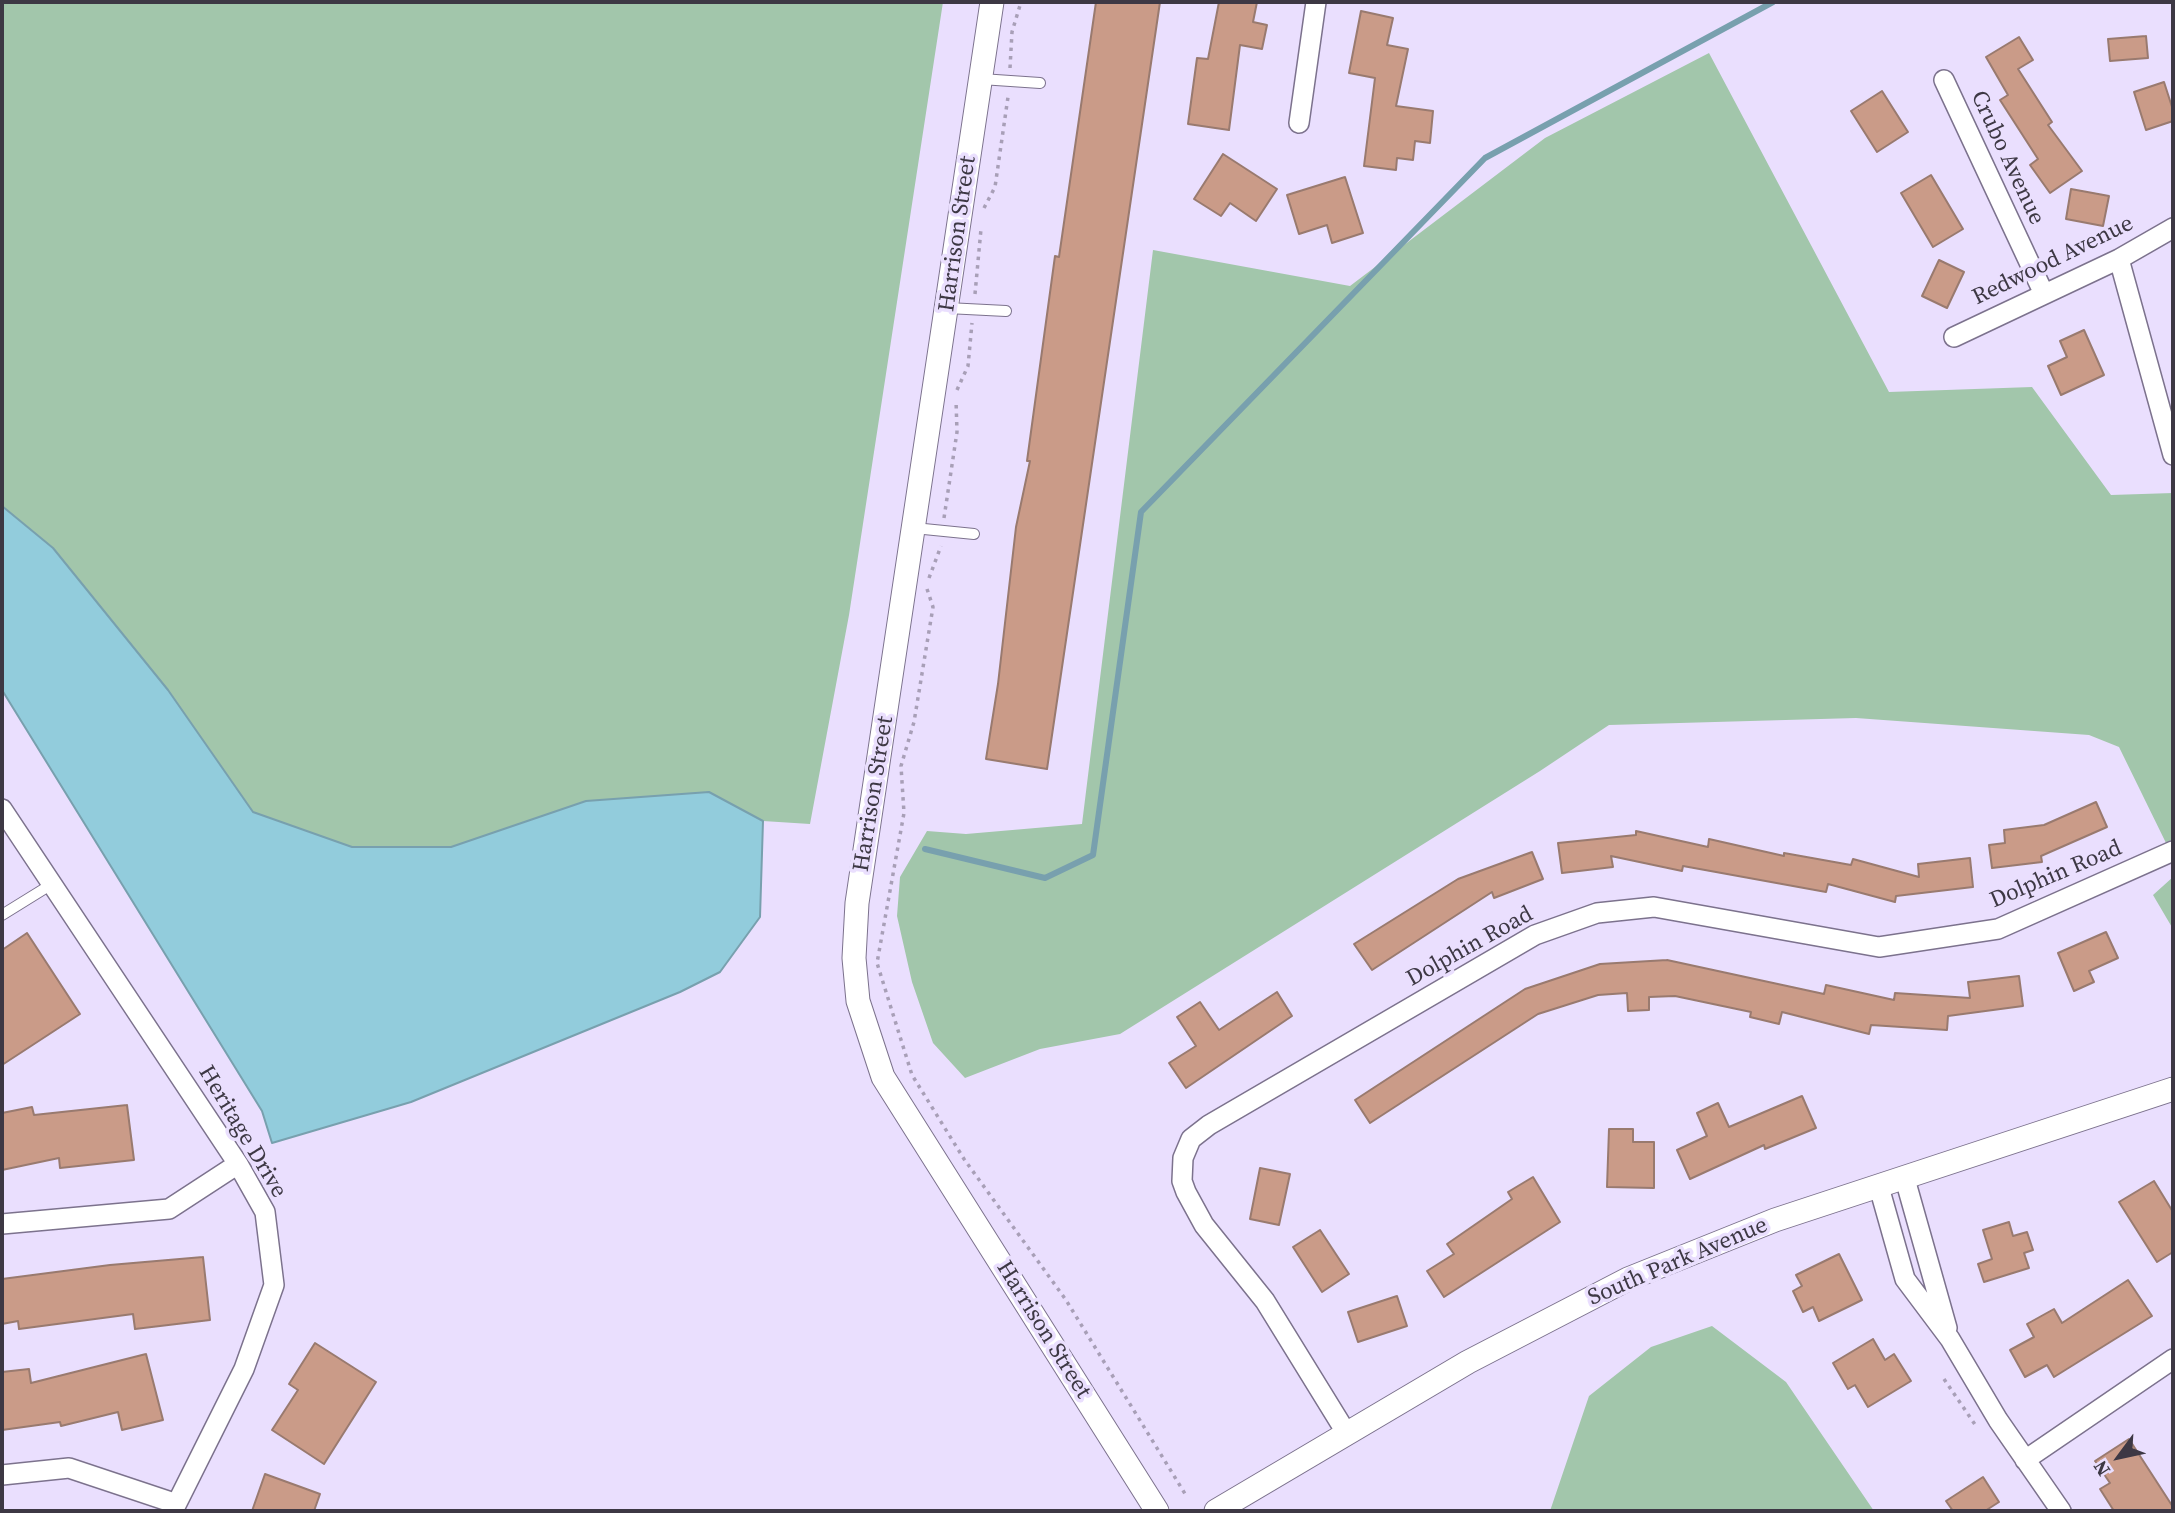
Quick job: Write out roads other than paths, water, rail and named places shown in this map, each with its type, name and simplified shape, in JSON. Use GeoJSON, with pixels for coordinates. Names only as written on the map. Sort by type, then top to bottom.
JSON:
{"type":"FeatureCollection","features":[{"type":"Feature","properties":{"kind":"street","name":"Harrison Street"},"geometry":{"type":"LineString","coordinates":[[992,2],[857,903],[854,958],[858,1001],[883,1077],[1157,1511]]}},
{"type":"Feature","properties":{"kind":"street"},"geometry":{"type":"LineString","coordinates":[[1299,122],[1316,2]]}},
{"type":"Feature","properties":{"kind":"street","name":"Crubo Avenue"},"geometry":{"type":"LineString","coordinates":[[1944,80],[2044,294]]}},
{"type":"Feature","properties":{"kind":"street","name":"Redwood Avenue"},"geometry":{"type":"LineString","coordinates":[[1954,337],[2119,259],[2173,229]]}},
{"type":"Feature","properties":{"kind":"street"},"geometry":{"type":"LineString","coordinates":[[2119,259],[2173,454]]}},
{"type":"Feature","properties":{"kind":"street","name":"Heritage Drive"},"geometry":{"type":"LineString","coordinates":[[2,809],[238,1164],[265,1212],[274,1285],[244,1368],[174,1507]]}},
{"type":"Feature","properties":{"kind":"street","name":"Dolphin Road"},"geometry":{"type":"LineString","coordinates":[[1347,1434],[1277,1319],[1204,1226],[1186,1192],[1182,1181],[1183,1158],[1191,1139],[1209,1125],[1535,934],[1597,913],[1654,907],[1879,947],[1998,929],[2173,851]]}},
{"type":"Feature","properties":{"kind":"street","name":"South Park Avenue"},"geometry":{"type":"LineString","coordinates":[[1216,1511],[1468,1362],[1628,1279],[1774,1220],[2173,1089]]}},
{"type":"Feature","properties":{"kind":"street"},"geometry":{"type":"LineString","coordinates":[[2,1224],[169,1209],[238,1164]]}},
{"type":"Feature","properties":{"kind":"street"},"geometry":{"type":"LineString","coordinates":[[1905,1179],[1950,1339]]}},
{"type":"Feature","properties":{"kind":"street"},"geometry":{"type":"LineString","coordinates":[[1879,1187],[1905,1279],[1950,1339],[1967,1372],[2061,1511]]}},
{"type":"Feature","properties":{"kind":"street"},"geometry":{"type":"LineString","coordinates":[[2025,1460],[2173,1359]]}},
{"type":"Feature","properties":{"kind":"street"},"geometry":{"type":"LineString","coordinates":[[2,1475],[69,1468],[174,1507]]}},
{"type":"Feature","properties":{"kind":"lane"},"geometry":{"type":"LineString","coordinates":[[981,79],[1040,83]]}},
{"type":"Feature","properties":{"kind":"lane"},"geometry":{"type":"LineString","coordinates":[[946,308],[1006,311]]}},
{"type":"Feature","properties":{"kind":"lane"},"geometry":{"type":"LineString","coordinates":[[914,528],[974,534]]}},
{"type":"Feature","properties":{"kind":"lane"},"geometry":{"type":"LineString","coordinates":[[2,915],[52,884]]}},
{"type":"Feature","properties":{"kind":"waterway"},"geometry":{"type":"LineString","coordinates":[[925,849],[1045,878],[1093,855],[1141,512],[1485,158],[1773,2]]}}]}
